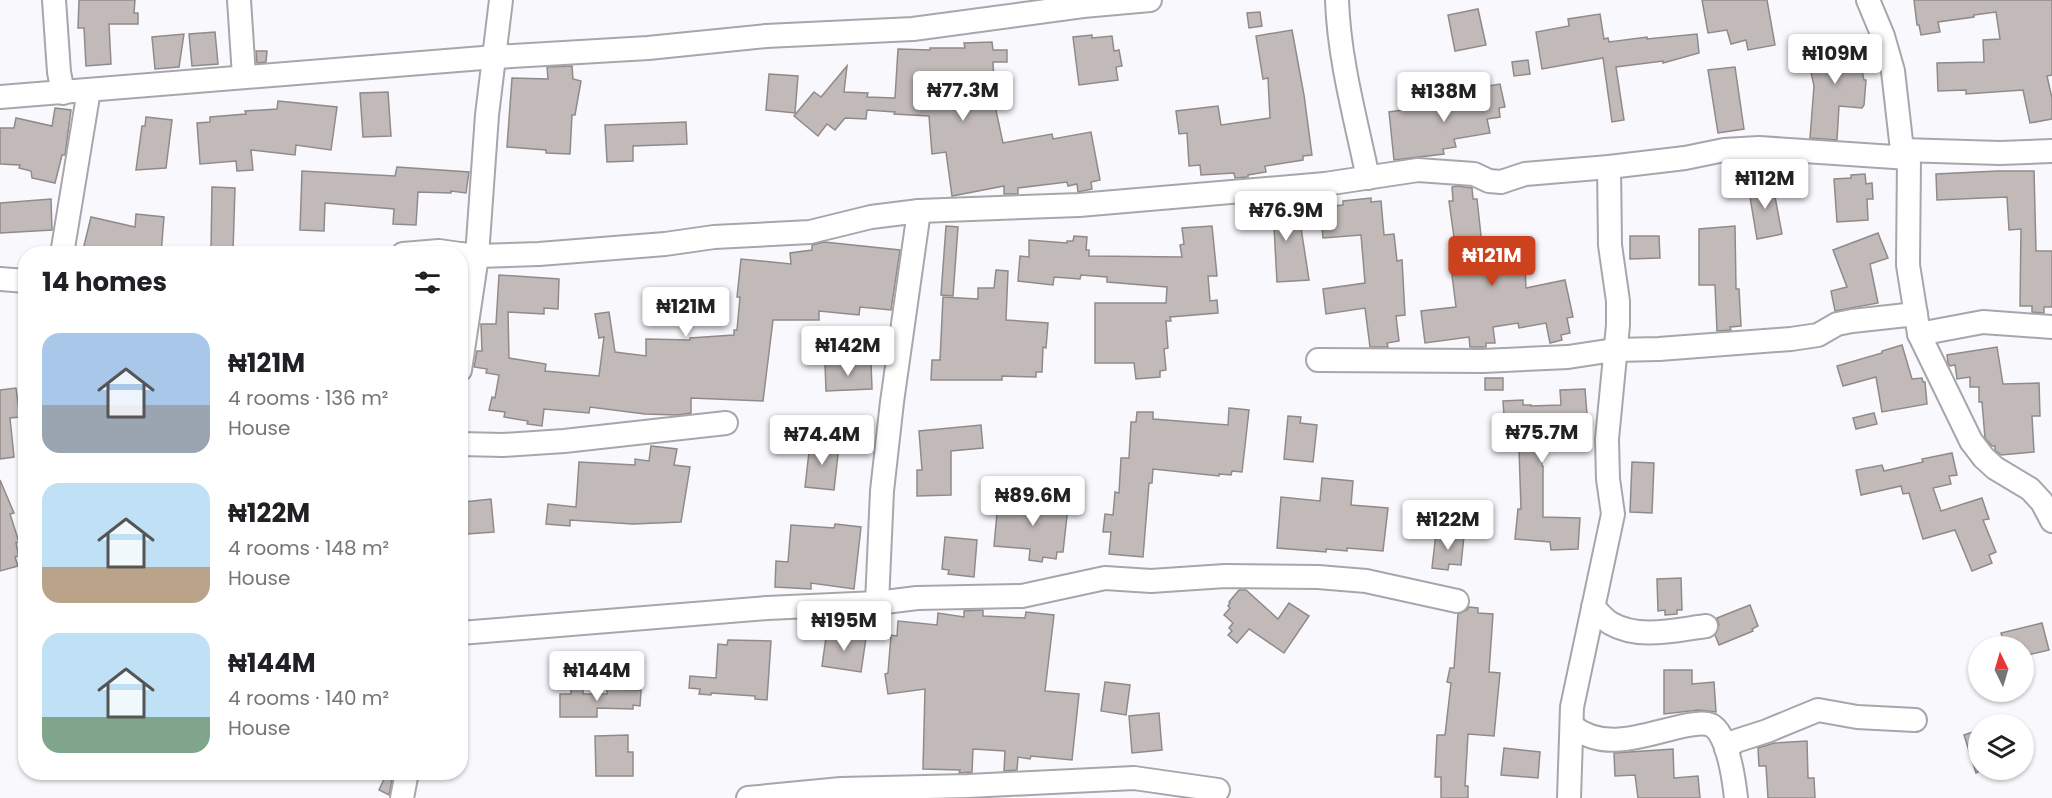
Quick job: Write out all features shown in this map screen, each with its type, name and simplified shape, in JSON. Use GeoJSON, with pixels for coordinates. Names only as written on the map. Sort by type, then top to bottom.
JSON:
{"type":"FeatureCollection","features":[{"type":"Feature","properties":{"kind":"street"},"geometry":{"type":"LineString","coordinates":[[54,0],[59,72],[63,93]]}},
{"type":"Feature","properties":{"kind":"street"},"geometry":{"type":"LineString","coordinates":[[239,0],[244,76]]}},
{"type":"Feature","properties":{"kind":"street"},"geometry":{"type":"LineString","coordinates":[[467,246],[495,57],[501,0]]}},
{"type":"Feature","properties":{"kind":"street"},"geometry":{"type":"LineString","coordinates":[[0,97],[495,57],[648,48],[766,36],[913,29],[1083,6],[1150,0]]}},
{"type":"Feature","properties":{"kind":"street"},"geometry":{"type":"LineString","coordinates":[[1337,0],[1344,62],[1368,178]]}},
{"type":"Feature","properties":{"kind":"street"},"geometry":{"type":"LineString","coordinates":[[1868,0],[1883,36],[1893,70],[1905,154],[1908,265],[1918,324],[1971,441],[1995,468],[2030,489],[2042,502],[2052,521]]}},
{"type":"Feature","properties":{"kind":"street"},"geometry":{"type":"LineString","coordinates":[[63,246],[88,90]]}},
{"type":"Feature","properties":{"kind":"street"},"geometry":{"type":"LineString","coordinates":[[468,254],[539,254],[665,244],[714,237],[810,232],[872,216],[919,211],[1079,205],[1325,184],[1419,170],[1474,174],[1489,181],[1501,182],[1525,174],[1685,158],[1724,150],[1759,148],[1905,154],[2052,151]]}},
{"type":"Feature","properties":{"kind":"street"},"geometry":{"type":"LineString","coordinates":[[1569,798],[1572,707],[1613,514],[1608,479],[1607,439],[1618,325],[1618,301],[1610,244],[1609,167]]}},
{"type":"Feature","properties":{"kind":"street"},"geometry":{"type":"LineString","coordinates":[[877,603],[882,491],[919,211]]}},
{"type":"Feature","properties":{"kind":"street"},"geometry":{"type":"LineString","coordinates":[[0,279],[18,280]]}},
{"type":"Feature","properties":{"kind":"street"},"geometry":{"type":"LineString","coordinates":[[1318,360],[1483,361],[1568,357],[1614,350],[1791,339],[1818,335],[1837,324],[1852,321],[1918,324],[1983,322],[2052,327]]}},
{"type":"Feature","properties":{"kind":"street"},"geometry":{"type":"LineString","coordinates":[[468,444],[503,445],[564,441],[726,423]]}},
{"type":"Feature","properties":{"kind":"street"},"geometry":{"type":"LineString","coordinates":[[468,632],[767,608],[877,603],[917,598],[1022,596],[1105,579],[1124,578],[1151,581],[1225,576],[1318,577],[1366,581],[1457,602]]}},
{"type":"Feature","properties":{"kind":"street"},"geometry":{"type":"LineString","coordinates":[[1593,607],[1608,622],[1631,631],[1649,633],[1706,626]]}},
{"type":"Feature","properties":{"kind":"street"},"geometry":{"type":"LineString","coordinates":[[1726,749],[1736,741],[1818,710],[1857,717],[1915,720]]}},
{"type":"Feature","properties":{"kind":"street"},"geometry":{"type":"LineString","coordinates":[[1572,726],[1591,736],[1622,740],[1688,725],[1708,724],[1719,734],[1726,749],[1736,798]]}},
{"type":"Feature","properties":{"kind":"street"},"geometry":{"type":"LineString","coordinates":[[748,798],[841,789],[1134,778],[1218,790]]}},
{"type":"Feature","properties":{"kind":"street"},"geometry":{"type":"LineString","coordinates":[[402,798],[405,780]]}},
{"type":"Feature","properties":{"kind":"building"},"geometry":{"type":"Polygon","coordinates":[[[79,0],[135,0],[134,13],[138,13],[138,24],[109,24],[111,64],[86,66],[84,28],[78,28],[79,0]]]}},
{"type":"Feature","properties":{"kind":"building"},"geometry":{"type":"Polygon","coordinates":[[[1702,0],[1767,0],[1775,45],[1748,50],[1746,40],[1731,44],[1727,30],[1708,33],[1702,0]]]}},
{"type":"Feature","properties":{"kind":"building"},"geometry":{"type":"Polygon","coordinates":[[[1914,0],[2052,0],[2052,75],[2047,76],[2052,98],[2052,119],[2030,123],[2023,90],[1966,94],[1966,90],[1938,91],[1937,63],[1984,62],[1983,40],[2000,39],[1996,12],[1938,22],[1940,32],[1921,35],[1919,25],[1917,25],[1914,0]]]}},
{"type":"Feature","properties":{"kind":"building"},"geometry":{"type":"Polygon","coordinates":[[[1478,9],[1486,45],[1455,51],[1448,15],[1478,9]]]}},
{"type":"Feature","properties":{"kind":"building"},"geometry":{"type":"Polygon","coordinates":[[[1260,12],[1262,26],[1249,28],[1247,13],[1260,12]]]}},
{"type":"Feature","properties":{"kind":"building"},"geometry":{"type":"Polygon","coordinates":[[[1600,14],[1604,39],[1608,38],[1609,42],[1697,34],[1699,53],[1663,63],[1663,61],[1616,67],[1624,120],[1612,122],[1603,58],[1542,69],[1536,32],[1569,26],[1568,19],[1600,14]]]}},
{"type":"Feature","properties":{"kind":"building"},"geometry":{"type":"Polygon","coordinates":[[[1292,30],[1312,155],[1303,156],[1303,160],[1265,166],[1266,172],[1248,175],[1248,177],[1235,178],[1234,173],[1201,175],[1200,165],[1189,166],[1187,133],[1179,134],[1176,111],[1218,106],[1221,125],[1270,118],[1268,78],[1263,79],[1256,36],[1292,30]]]}},
{"type":"Feature","properties":{"kind":"building"},"geometry":{"type":"Polygon","coordinates":[[[215,32],[218,64],[192,66],[189,34],[215,32]]]}},
{"type":"Feature","properties":{"kind":"building"},"geometry":{"type":"Polygon","coordinates":[[[184,34],[179,67],[155,69],[152,37],[184,34]]]}},
{"type":"Feature","properties":{"kind":"building"},"geometry":{"type":"Polygon","coordinates":[[[1092,35],[1092,38],[1112,36],[1114,51],[1119,50],[1122,66],[1116,67],[1118,80],[1079,85],[1073,37],[1092,35]]]}},
{"type":"Feature","properties":{"kind":"building"},"geometry":{"type":"Polygon","coordinates":[[[1855,38],[1864,80],[1866,80],[1864,105],[1862,108],[1839,106],[1837,140],[1810,138],[1814,86],[1806,49],[1855,38]]]}},
{"type":"Feature","properties":{"kind":"building"},"geometry":{"type":"Polygon","coordinates":[[[992,42],[993,50],[1007,50],[1007,62],[993,62],[995,106],[1003,143],[1052,134],[1053,139],[1091,132],[1100,180],[1091,182],[1092,189],[1078,192],[1077,184],[1068,186],[1067,182],[1018,188],[1018,194],[1004,194],[1004,186],[952,196],[946,152],[932,154],[929,116],[867,110],[866,119],[845,118],[835,130],[827,124],[818,136],[794,116],[814,92],[821,97],[847,66],[844,92],[868,93],[867,97],[895,98],[898,49],[965,48],[964,43],[992,42]]]}},
{"type":"Feature","properties":{"kind":"building"},"geometry":{"type":"Polygon","coordinates":[[[256,51],[267,51],[266,62],[257,63],[256,51]]]}},
{"type":"Feature","properties":{"kind":"building"},"geometry":{"type":"Polygon","coordinates":[[[1528,60],[1530,74],[1514,76],[1512,62],[1528,60]]]}},
{"type":"Feature","properties":{"kind":"building"},"geometry":{"type":"Polygon","coordinates":[[[572,66],[573,79],[581,81],[575,115],[572,115],[570,154],[507,147],[512,78],[548,79],[547,67],[572,66]]]}},
{"type":"Feature","properties":{"kind":"building"},"geometry":{"type":"Polygon","coordinates":[[[1735,67],[1744,129],[1718,133],[1708,70],[1735,67]]]}},
{"type":"Feature","properties":{"kind":"building"},"geometry":{"type":"Polygon","coordinates":[[[769,74],[798,76],[795,113],[766,110],[769,74]]]}},
{"type":"Feature","properties":{"kind":"building"},"geometry":{"type":"Polygon","coordinates":[[[1481,84],[1482,87],[1500,84],[1505,107],[1499,108],[1500,117],[1487,119],[1490,133],[1454,139],[1456,147],[1443,149],[1444,154],[1394,160],[1389,112],[1461,102],[1458,88],[1481,84]]]}},
{"type":"Feature","properties":{"kind":"building"},"geometry":{"type":"Polygon","coordinates":[[[388,92],[391,136],[363,137],[360,93],[388,92]]]}},
{"type":"Feature","properties":{"kind":"building"},"geometry":{"type":"Polygon","coordinates":[[[278,101],[337,107],[331,150],[296,145],[295,155],[251,150],[253,170],[237,171],[236,161],[200,164],[197,123],[210,122],[210,117],[246,114],[245,111],[277,109],[278,101]]]}},
{"type":"Feature","properties":{"kind":"building"},"geometry":{"type":"Polygon","coordinates":[[[55,108],[71,110],[65,155],[62,155],[55,183],[32,178],[31,171],[19,168],[20,165],[0,164],[0,128],[14,128],[16,118],[52,126],[55,108]]]}},
{"type":"Feature","properties":{"kind":"building"},"geometry":{"type":"Polygon","coordinates":[[[146,117],[172,120],[166,168],[136,170],[142,126],[145,126],[146,117]]]}},
{"type":"Feature","properties":{"kind":"building"},"geometry":{"type":"Polygon","coordinates":[[[686,122],[687,144],[633,146],[633,161],[607,162],[605,125],[686,122]]]}},
{"type":"Feature","properties":{"kind":"building"},"geometry":{"type":"Polygon","coordinates":[[[397,167],[469,172],[466,193],[418,192],[416,225],[393,224],[394,209],[325,203],[324,231],[300,230],[302,171],[395,176],[397,167]]]}},
{"type":"Feature","properties":{"kind":"building"},"geometry":{"type":"Polygon","coordinates":[[[2034,171],[2036,251],[2052,251],[2052,307],[2044,307],[2044,313],[2032,312],[2032,306],[2020,306],[2021,229],[2009,230],[2007,197],[1937,200],[1936,174],[2034,171]]]}},
{"type":"Feature","properties":{"kind":"building"},"geometry":{"type":"Polygon","coordinates":[[[1865,174],[1866,184],[1872,183],[1873,199],[1867,199],[1868,220],[1837,222],[1834,179],[1865,174]]]}},
{"type":"Feature","properties":{"kind":"building"},"geometry":{"type":"Polygon","coordinates":[[[1772,181],[1782,234],[1757,239],[1748,185],[1772,181]]]}},
{"type":"Feature","properties":{"kind":"building"},"geometry":{"type":"Polygon","coordinates":[[[212,187],[235,188],[233,246],[211,246],[212,187]]]}},
{"type":"Feature","properties":{"kind":"building"},"geometry":{"type":"Polygon","coordinates":[[[1452,187],[1472,188],[1473,199],[1477,199],[1482,245],[1524,244],[1526,288],[1565,280],[1573,317],[1567,318],[1570,333],[1561,335],[1562,340],[1550,343],[1546,323],[1519,328],[1518,323],[1493,327],[1495,343],[1486,343],[1486,347],[1470,347],[1469,337],[1425,343],[1421,311],[1456,307],[1452,275],[1459,274],[1449,201],[1453,201],[1452,187]]]}},
{"type":"Feature","properties":{"kind":"building"},"geometry":{"type":"Polygon","coordinates":[[[1371,198],[1371,202],[1381,201],[1384,235],[1394,234],[1397,261],[1402,260],[1405,315],[1396,316],[1399,341],[1387,343],[1388,347],[1370,347],[1365,308],[1326,314],[1323,289],[1365,283],[1361,235],[1323,238],[1320,207],[1343,205],[1343,201],[1371,198]]]}},
{"type":"Feature","properties":{"kind":"building"},"geometry":{"type":"Polygon","coordinates":[[[51,199],[52,230],[0,233],[0,203],[51,199]]]}},
{"type":"Feature","properties":{"kind":"building"},"geometry":{"type":"Polygon","coordinates":[[[1272,207],[1272,212],[1298,208],[1309,280],[1277,282],[1274,227],[1261,228],[1260,220],[1254,221],[1252,208],[1272,207]]]}},
{"type":"Feature","properties":{"kind":"building"},"geometry":{"type":"Polygon","coordinates":[[[136,214],[164,217],[162,246],[84,246],[91,217],[135,227],[136,214]]]}},
{"type":"Feature","properties":{"kind":"building"},"geometry":{"type":"Polygon","coordinates":[[[946,226],[958,227],[953,296],[941,295],[946,226]]]}},
{"type":"Feature","properties":{"kind":"building"},"geometry":{"type":"Polygon","coordinates":[[[1212,226],[1217,276],[1208,276],[1210,301],[1217,300],[1218,313],[1170,317],[1171,321],[1166,321],[1168,348],[1164,349],[1166,370],[1160,371],[1160,377],[1136,379],[1134,363],[1095,363],[1095,303],[1166,303],[1167,287],[1107,282],[1107,277],[1081,275],[1080,279],[1054,277],[1053,285],[1018,281],[1020,256],[1029,257],[1029,240],[1067,243],[1067,241],[1073,241],[1074,236],[1087,237],[1086,250],[1089,250],[1089,256],[1182,257],[1180,245],[1184,244],[1182,228],[1212,226]]]}},
{"type":"Feature","properties":{"kind":"building"},"geometry":{"type":"Polygon","coordinates":[[[1735,226],[1736,289],[1739,289],[1741,326],[1730,327],[1731,330],[1717,331],[1715,285],[1699,285],[1699,229],[1735,226]]]}},
{"type":"Feature","properties":{"kind":"building"},"geometry":{"type":"Polygon","coordinates":[[[1878,233],[1888,258],[1870,264],[1878,303],[1835,311],[1831,291],[1847,287],[1833,250],[1878,233]]]}},
{"type":"Feature","properties":{"kind":"building"},"geometry":{"type":"Polygon","coordinates":[[[1630,236],[1659,236],[1660,258],[1630,259],[1630,236]]]}},
{"type":"Feature","properties":{"kind":"building"},"geometry":{"type":"Polygon","coordinates":[[[824,242],[900,250],[891,310],[860,307],[859,315],[819,311],[819,320],[773,320],[763,401],[691,398],[691,413],[677,415],[645,414],[590,407],[589,413],[544,409],[542,426],[504,417],[505,412],[489,410],[492,397],[495,398],[499,375],[486,373],[487,369],[474,367],[477,351],[482,351],[481,324],[496,324],[499,275],[559,279],[558,309],[544,308],[544,314],[508,312],[509,358],[546,364],[545,371],[599,376],[604,337],[599,338],[595,314],[609,312],[615,352],[646,356],[646,339],[690,340],[690,338],[734,335],[734,330],[737,330],[740,297],[737,297],[741,259],[791,264],[790,253],[812,250],[812,245],[824,242]]]}},
{"type":"Feature","properties":{"kind":"building"},"geometry":{"type":"Polygon","coordinates":[[[996,270],[1008,271],[1006,320],[1048,323],[1046,348],[1043,347],[1042,372],[1036,372],[1036,377],[1002,376],[1002,380],[931,380],[932,360],[940,360],[943,297],[978,299],[978,288],[994,288],[996,270]]]}},
{"type":"Feature","properties":{"kind":"building"},"geometry":{"type":"Polygon","coordinates":[[[1902,345],[1912,379],[1922,378],[1925,382],[1927,404],[1882,412],[1876,377],[1843,386],[1837,366],[1902,345]]]}},
{"type":"Feature","properties":{"kind":"building"},"geometry":{"type":"Polygon","coordinates":[[[1997,347],[2003,384],[2039,383],[2040,416],[2032,416],[2034,452],[2001,455],[1995,450],[1995,446],[1992,446],[1985,438],[1979,387],[1970,387],[1970,377],[1957,379],[1955,365],[1950,366],[1948,363],[1947,355],[1997,347]]]}},
{"type":"Feature","properties":{"kind":"building"},"geometry":{"type":"Polygon","coordinates":[[[871,362],[872,389],[826,391],[825,364],[871,362]]]}},
{"type":"Feature","properties":{"kind":"building"},"geometry":{"type":"Polygon","coordinates":[[[1485,378],[1503,378],[1503,390],[1485,390],[1485,378]]]}},
{"type":"Feature","properties":{"kind":"building"},"geometry":{"type":"Polygon","coordinates":[[[16,388],[18,417],[10,418],[14,457],[0,459],[0,390],[16,388]]]}},
{"type":"Feature","properties":{"kind":"building"},"geometry":{"type":"Polygon","coordinates":[[[1585,389],[1588,428],[1548,430],[1548,436],[1540,437],[1543,466],[1543,517],[1580,518],[1578,549],[1551,550],[1550,542],[1515,539],[1518,509],[1521,509],[1519,449],[1516,443],[1502,444],[1502,431],[1505,431],[1503,401],[1523,400],[1523,405],[1531,406],[1561,405],[1560,390],[1585,389]]]}},
{"type":"Feature","properties":{"kind":"building"},"geometry":{"type":"Polygon","coordinates":[[[1229,408],[1249,410],[1242,472],[1232,471],[1231,475],[1219,474],[1219,476],[1153,469],[1152,483],[1149,483],[1143,557],[1109,554],[1111,532],[1103,532],[1105,514],[1113,515],[1115,492],[1119,493],[1121,458],[1129,458],[1131,422],[1136,422],[1137,412],[1153,412],[1153,419],[1228,425],[1229,408]]]}},
{"type":"Feature","properties":{"kind":"building"},"geometry":{"type":"Polygon","coordinates":[[[1874,413],[1877,424],[1856,429],[1853,418],[1874,413]]]}},
{"type":"Feature","properties":{"kind":"building"},"geometry":{"type":"Polygon","coordinates":[[[1288,416],[1301,417],[1300,423],[1317,425],[1313,462],[1284,459],[1288,416]]]}},
{"type":"Feature","properties":{"kind":"building"},"geometry":{"type":"Polygon","coordinates":[[[981,425],[983,448],[951,451],[951,495],[917,496],[917,470],[922,470],[919,431],[981,425]]]}},
{"type":"Feature","properties":{"kind":"building"},"geometry":{"type":"Polygon","coordinates":[[[810,443],[839,446],[834,490],[805,487],[810,443]]]}},
{"type":"Feature","properties":{"kind":"building"},"geometry":{"type":"Polygon","coordinates":[[[651,446],[677,449],[674,465],[690,467],[681,522],[633,524],[570,520],[570,526],[546,524],[548,504],[576,507],[579,462],[635,465],[635,459],[649,461],[651,446]]]}},
{"type":"Feature","properties":{"kind":"building"},"geometry":{"type":"Polygon","coordinates":[[[1952,453],[1957,475],[1949,476],[1951,484],[1933,488],[1941,511],[1982,498],[1989,519],[1983,520],[1996,552],[1989,555],[1992,563],[1972,571],[1955,530],[1923,539],[1909,493],[1903,494],[1901,486],[1861,495],[1856,470],[1882,465],[1884,471],[1923,462],[1922,459],[1952,453]]]}},
{"type":"Feature","properties":{"kind":"building"},"geometry":{"type":"Polygon","coordinates":[[[1632,462],[1654,463],[1652,513],[1630,512],[1632,462]]]}},
{"type":"Feature","properties":{"kind":"building"},"geometry":{"type":"Polygon","coordinates":[[[1322,478],[1353,481],[1351,505],[1388,508],[1383,551],[1347,548],[1347,551],[1326,549],[1326,552],[1277,548],[1281,497],[1320,501],[1322,478]]]}},
{"type":"Feature","properties":{"kind":"building"},"geometry":{"type":"Polygon","coordinates":[[[0,480],[14,513],[10,514],[18,539],[16,543],[18,556],[15,557],[18,566],[0,571],[0,480]]]}},
{"type":"Feature","properties":{"kind":"building"},"geometry":{"type":"Polygon","coordinates":[[[1036,497],[1069,498],[1063,552],[1057,552],[1056,559],[1043,557],[1042,562],[1029,560],[1030,549],[994,546],[998,502],[1035,505],[1036,497]]]}},
{"type":"Feature","properties":{"kind":"building"},"geometry":{"type":"Polygon","coordinates":[[[491,499],[494,532],[468,534],[468,502],[491,499]]]}},
{"type":"Feature","properties":{"kind":"building"},"geometry":{"type":"Polygon","coordinates":[[[835,524],[861,527],[854,589],[811,583],[811,589],[775,587],[776,561],[788,562],[791,525],[834,528],[835,524]]]}},
{"type":"Feature","properties":{"kind":"building"},"geometry":{"type":"Polygon","coordinates":[[[1436,533],[1464,536],[1461,565],[1449,564],[1448,570],[1432,568],[1436,533]]]}},
{"type":"Feature","properties":{"kind":"building"},"geometry":{"type":"Polygon","coordinates":[[[945,537],[977,540],[974,577],[948,574],[949,570],[942,569],[945,537]]]}},
{"type":"Feature","properties":{"kind":"building"},"geometry":{"type":"Polygon","coordinates":[[[1681,578],[1682,610],[1677,610],[1677,614],[1665,615],[1665,610],[1658,611],[1657,579],[1681,578]]]}},
{"type":"Feature","properties":{"kind":"building"},"geometry":{"type":"Polygon","coordinates":[[[1239,590],[1246,590],[1278,619],[1289,603],[1309,616],[1284,653],[1249,629],[1237,643],[1228,635],[1232,631],[1229,628],[1233,623],[1224,615],[1230,608],[1229,602],[1239,590]]]}},
{"type":"Feature","properties":{"kind":"building"},"geometry":{"type":"Polygon","coordinates":[[[1750,605],[1758,626],[1752,629],[1753,631],[1719,645],[1715,635],[1719,625],[1717,618],[1750,605]]]}},
{"type":"Feature","properties":{"kind":"building"},"geometry":{"type":"Polygon","coordinates":[[[1469,607],[1478,608],[1478,613],[1493,614],[1489,672],[1500,673],[1494,736],[1468,734],[1465,786],[1468,786],[1468,798],[1441,798],[1441,777],[1435,777],[1437,735],[1445,735],[1451,683],[1447,682],[1450,668],[1454,668],[1458,614],[1469,607]]]}},
{"type":"Feature","properties":{"kind":"building"},"geometry":{"type":"Polygon","coordinates":[[[983,610],[983,616],[1025,618],[1026,612],[1054,615],[1045,691],[1079,694],[1072,760],[1018,757],[1017,770],[1004,771],[1005,751],[973,749],[972,772],[923,769],[925,689],[888,694],[885,674],[888,673],[891,635],[897,636],[898,621],[937,625],[938,613],[964,617],[964,611],[983,610]]]}},
{"type":"Feature","properties":{"kind":"building"},"geometry":{"type":"Polygon","coordinates":[[[2042,623],[2049,650],[2034,654],[2034,636],[2002,636],[2001,633],[2042,623]]]}},
{"type":"Feature","properties":{"kind":"building"},"geometry":{"type":"Polygon","coordinates":[[[827,630],[866,638],[861,672],[822,666],[827,630]]]}},
{"type":"Feature","properties":{"kind":"building"},"geometry":{"type":"Polygon","coordinates":[[[728,640],[771,641],[767,700],[755,699],[755,696],[699,694],[700,689],[689,688],[690,676],[716,678],[718,644],[727,645],[728,640]]]}},
{"type":"Feature","properties":{"kind":"building"},"geometry":{"type":"Polygon","coordinates":[[[1664,670],[1692,670],[1692,684],[1714,682],[1716,712],[1699,710],[1664,714],[1664,670]]]}},
{"type":"Feature","properties":{"kind":"building"},"geometry":{"type":"Polygon","coordinates":[[[1105,682],[1130,685],[1126,715],[1101,711],[1105,682]]]}},
{"type":"Feature","properties":{"kind":"building"},"geometry":{"type":"Polygon","coordinates":[[[571,689],[583,689],[583,694],[607,694],[607,689],[641,690],[640,706],[633,705],[633,709],[597,708],[597,717],[560,717],[560,694],[571,694],[571,689]]]}},
{"type":"Feature","properties":{"kind":"building"},"geometry":{"type":"Polygon","coordinates":[[[1159,713],[1162,750],[1132,753],[1129,716],[1159,713]]]}},
{"type":"Feature","properties":{"kind":"building"},"geometry":{"type":"Polygon","coordinates":[[[1968,734],[1968,748],[1964,735],[1968,734]]]}},
{"type":"Feature","properties":{"kind":"building"},"geometry":{"type":"Polygon","coordinates":[[[628,735],[628,752],[633,752],[633,776],[596,776],[595,736],[628,735]]]}},
{"type":"Feature","properties":{"kind":"building"},"geometry":{"type":"Polygon","coordinates":[[[1807,741],[1808,778],[1814,778],[1815,798],[1768,798],[1766,766],[1759,766],[1758,748],[1774,743],[1807,741]]]}},
{"type":"Feature","properties":{"kind":"building"},"geometry":{"type":"Polygon","coordinates":[[[1504,748],[1540,752],[1538,778],[1501,775],[1504,748]]]}},
{"type":"Feature","properties":{"kind":"building"},"geometry":{"type":"Polygon","coordinates":[[[1673,749],[1674,778],[1698,776],[1700,798],[1638,798],[1635,775],[1615,776],[1614,753],[1673,749]]]}},
{"type":"Feature","properties":{"kind":"building"},"geometry":{"type":"Polygon","coordinates":[[[384,780],[392,780],[389,795],[379,790],[384,780]]]}}]}
